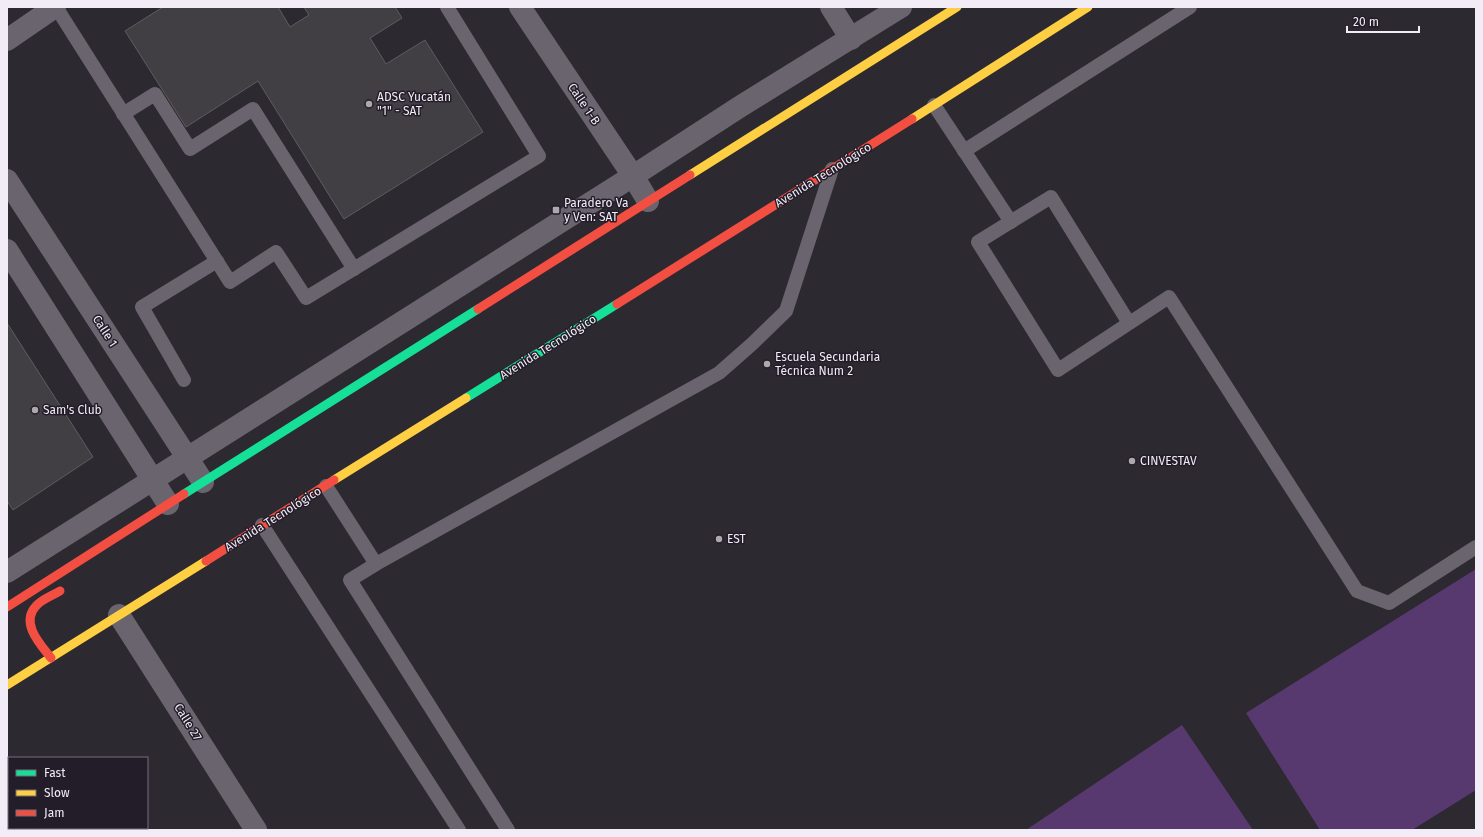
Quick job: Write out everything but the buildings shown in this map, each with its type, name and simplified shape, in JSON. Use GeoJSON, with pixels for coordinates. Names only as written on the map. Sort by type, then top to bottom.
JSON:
{"type":"FeatureCollection","features":[{"type":"Feature","properties":{"kind":"main road"},"geometry":{"type":"LineString","coordinates":[[7,607],[957,7]]}},
{"type":"Feature","properties":{"kind":"main road","name":"Avenida Tecnológico"},"geometry":{"type":"LineString","coordinates":[[8,682],[51,658],[934,106],[1088,7]]}},
{"type":"Feature","properties":{"kind":"main road"},"geometry":{"type":"LineString","coordinates":[[90,564],[102,546]]}},
{"type":"Feature","properties":{"kind":"main road"},"geometry":{"type":"LineString","coordinates":[[51,658],[36,638],[30,627],[30,620],[36,606],[69,585]]}},
{"type":"Feature","properties":{"kind":"street"},"geometry":{"type":"LineString","coordinates":[[7,40],[55,7]]}},
{"type":"Feature","properties":{"kind":"street","name":"Calle 1-B"},"geometry":{"type":"LineString","coordinates":[[520,7],[633,176],[648,201]]}},
{"type":"Feature","properties":{"kind":"street"},"geometry":{"type":"LineString","coordinates":[[831,7],[851,39]]}},
{"type":"Feature","properties":{"kind":"street"},"geometry":{"type":"LineString","coordinates":[[7,572],[633,176],[741,106],[901,7]]}},
{"type":"Feature","properties":{"kind":"street","name":"Calle 1"},"geometry":{"type":"LineString","coordinates":[[7,180],[203,482]]}},
{"type":"Feature","properties":{"kind":"street"},"geometry":{"type":"LineString","coordinates":[[7,250],[168,504]]}},
{"type":"Feature","properties":{"kind":"street","name":"Calle 27"},"geometry":{"type":"LineString","coordinates":[[119,615],[256,830]]}},
{"type":"Feature","properties":{"kind":"lane"},"geometry":{"type":"LineString","coordinates":[[55,7],[230,282],[276,252],[306,298],[539,156],[447,7]]}},
{"type":"Feature","properties":{"kind":"lane"},"geometry":{"type":"LineString","coordinates":[[964,151],[1190,7]]}},
{"type":"Feature","properties":{"kind":"lane"},"geometry":{"type":"LineString","coordinates":[[123,114],[155,94],[190,149],[252,109],[354,269]]}},
{"type":"Feature","properties":{"kind":"lane"},"geometry":{"type":"LineString","coordinates":[[934,106],[1011,222]]}},
{"type":"Feature","properties":{"kind":"lane"},"geometry":{"type":"LineString","coordinates":[[508,830],[350,580],[718,373],[752,344],[786,311],[832,169]]}},
{"type":"Feature","properties":{"kind":"lane"},"geometry":{"type":"LineString","coordinates":[[1129,323],[1051,197],[978,242],[1058,370],[1169,297],[1357,591],[1389,603],[1476,547]]}},
{"type":"Feature","properties":{"kind":"lane"},"geometry":{"type":"LineString","coordinates":[[184,380],[142,308],[217,261]]}},
{"type":"Feature","properties":{"kind":"lane"},"geometry":{"type":"LineString","coordinates":[[326,486],[376,564]]}},
{"type":"Feature","properties":{"kind":"lane"},"geometry":{"type":"LineString","coordinates":[[262,525],[459,830]]}},
{"type":"Feature","properties":{"kind":"shaded area"},"geometry":{"type":"Polygon","coordinates":[[[1476,569],[1476,790],[1412,830],[1320,830],[1246,713],[1476,569]]]}},
{"type":"Feature","properties":{"kind":"shaded area"},"geometry":{"type":"Polygon","coordinates":[[[1182,725],[1253,830],[1026,830],[1182,725]]]}},
{"type":"Feature","properties":{"kind":"traffic: fast"},"geometry":{"type":"LineString","coordinates":[[466,398],[617,304]]}},
{"type":"Feature","properties":{"kind":"traffic: fast"},"geometry":{"type":"LineString","coordinates":[[184,494],[478,309]]}},
{"type":"Feature","properties":{"kind":"traffic: slow"},"geometry":{"type":"LineString","coordinates":[[690,175],[957,7]]}},
{"type":"Feature","properties":{"kind":"traffic: slow"},"geometry":{"type":"LineString","coordinates":[[912,119],[1088,7]]}},
{"type":"Feature","properties":{"kind":"traffic: slow"},"geometry":{"type":"LineString","coordinates":[[334,480],[466,398]]}},
{"type":"Feature","properties":{"kind":"traffic: slow"},"geometry":{"type":"LineString","coordinates":[[7,685],[206,561]]}},
{"type":"Feature","properties":{"kind":"traffic: jam"},"geometry":{"type":"LineString","coordinates":[[617,304],[912,119]]}},
{"type":"Feature","properties":{"kind":"traffic: jam"},"geometry":{"type":"LineString","coordinates":[[478,309],[690,175]]}},
{"type":"Feature","properties":{"kind":"traffic: jam"},"geometry":{"type":"LineString","coordinates":[[206,561],[334,480]]}},
{"type":"Feature","properties":{"kind":"traffic: jam"},"geometry":{"type":"LineString","coordinates":[[7,607],[184,494]]}},
{"type":"Feature","properties":{"kind":"traffic: jam"},"geometry":{"type":"LineString","coordinates":[[51,658],[33,633],[30,619],[38,604],[44,599],[60,591]]}},
{"type":"Feature","properties":{"kind":"place","name":"ADSC Yucatán \"1\" - SAT"},"geometry":{"type":"Point","coordinates":[369,104]}},
{"type":"Feature","properties":{"kind":"place","name":"Paradero Va y Ven: SAT"},"geometry":{"type":"Point","coordinates":[556,210]}},
{"type":"Feature","properties":{"kind":"place","name":"Escuela Secundaria Técnica Num 2"},"geometry":{"type":"Point","coordinates":[767,364]}},
{"type":"Feature","properties":{"kind":"place","name":"Sam's Club"},"geometry":{"type":"Point","coordinates":[35,410]}},
{"type":"Feature","properties":{"kind":"place","name":"CINVESTAV"},"geometry":{"type":"Point","coordinates":[1132,461]}},
{"type":"Feature","properties":{"kind":"place","name":"EST"},"geometry":{"type":"Point","coordinates":[719,539]}}]}
